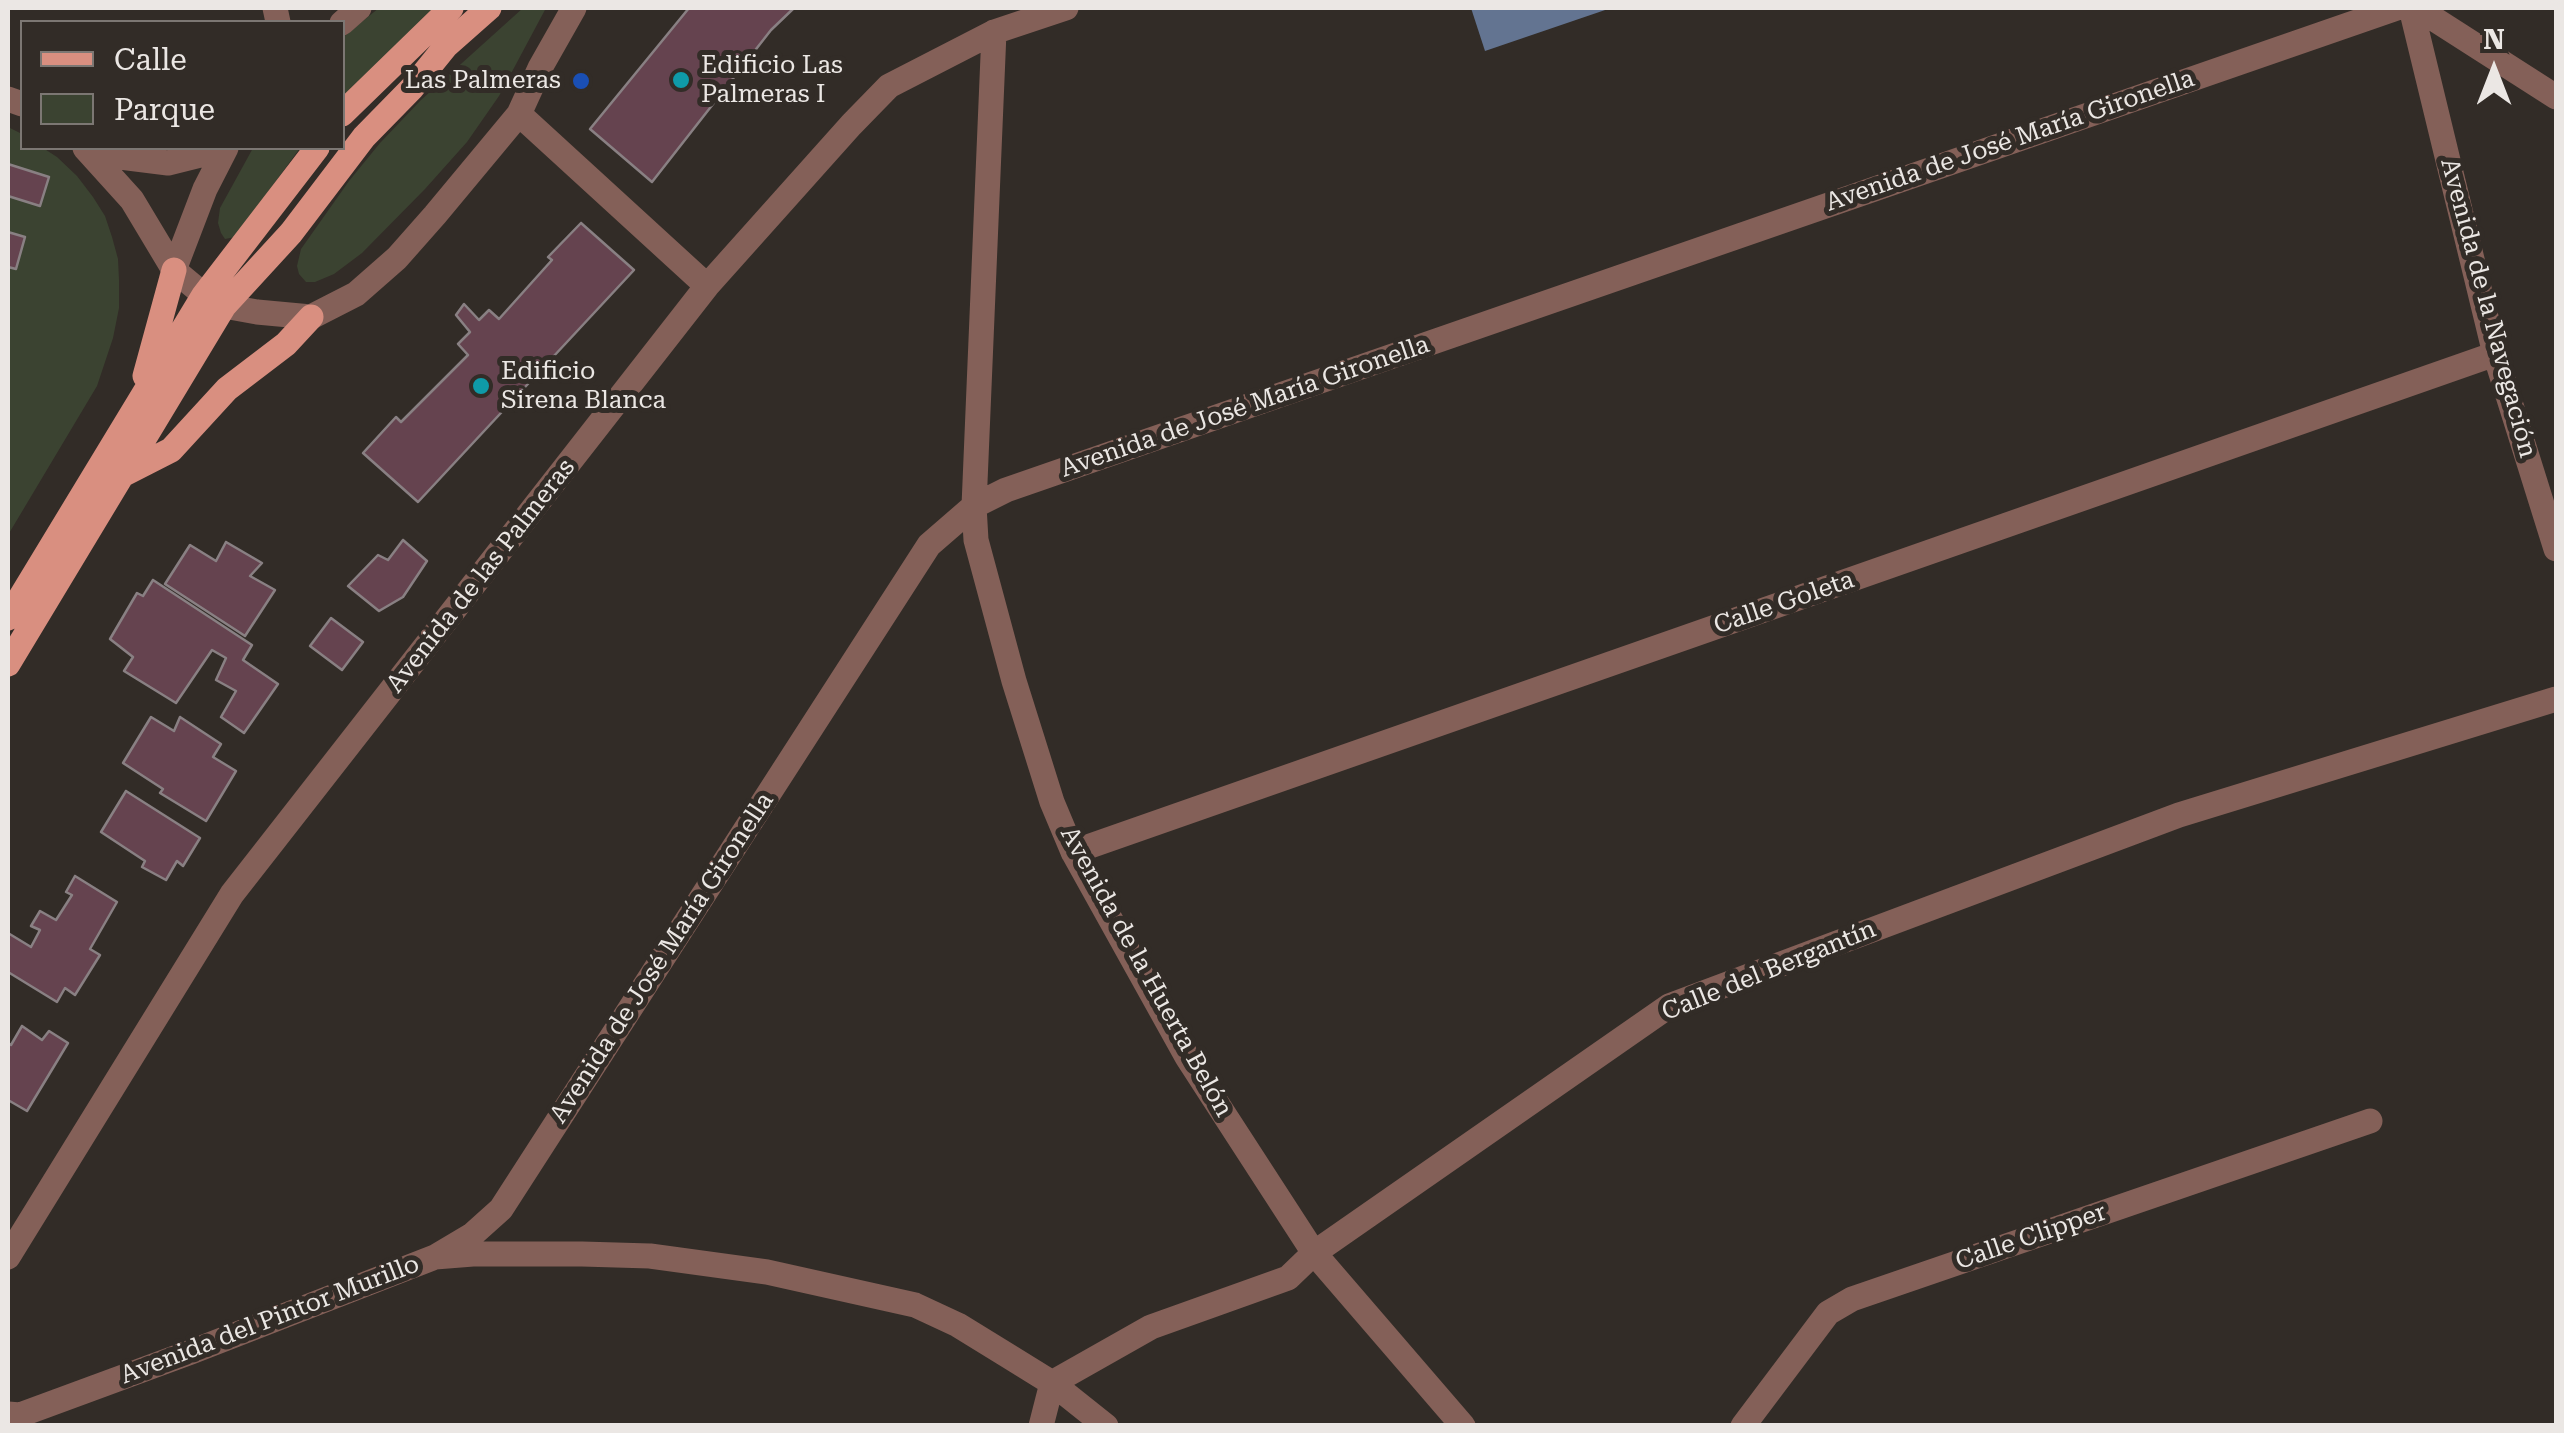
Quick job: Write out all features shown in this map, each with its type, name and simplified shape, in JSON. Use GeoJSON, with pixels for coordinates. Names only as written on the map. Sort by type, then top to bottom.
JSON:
{"type":"FeatureCollection","features":[{"type":"Feature","properties":{"kind":"main road"},"geometry":{"type":"LineString","coordinates":[[345,111],[451,8]]}},
{"type":"Feature","properties":{"kind":"main road"},"geometry":{"type":"LineString","coordinates":[[8,664],[122,475],[214,301],[291,233],[364,137],[446,46],[489,8]]}},
{"type":"Feature","properties":{"kind":"main road"},"geometry":{"type":"LineString","coordinates":[[8,618],[138,405],[316,150]]}},
{"type":"Feature","properties":{"kind":"main road"},"geometry":{"type":"LineString","coordinates":[[138,405],[174,270]]}},
{"type":"Feature","properties":{"kind":"main road"},"geometry":{"type":"LineString","coordinates":[[122,475],[171,450],[227,389],[286,344],[311,317]]}},
{"type":"Feature","properties":{"kind":"street"},"geometry":{"type":"LineString","coordinates":[[87,150],[132,200],[174,270],[214,301],[258,312],[311,317],[356,294],[397,258],[519,114],[574,8]]}},
{"type":"Feature","properties":{"kind":"street","name":"Avenida de las Palmeras"},"geometry":{"type":"LineString","coordinates":[[8,1257],[232,894],[707,286],[890,86],[994,32],[1066,8]]}},
{"type":"Feature","properties":{"kind":"street","name":"Avenida de José María Gironella"},"geometry":{"type":"LineString","coordinates":[[435,1257],[472,1235],[501,1209],[929,544],[974,506],[1006,490],[2397,8]]}},
{"type":"Feature","properties":{"kind":"street"},"geometry":{"type":"LineString","coordinates":[[2414,8],[2556,97]]}},
{"type":"Feature","properties":{"kind":"street","name":"Avenida de la Navegación"},"geometry":{"type":"LineString","coordinates":[[2414,8],[2496,354],[2556,549]]}},
{"type":"Feature","properties":{"kind":"street","name":"Avenida de la Huerta Belón"},"geometry":{"type":"LineString","coordinates":[[994,32],[974,506],[976,540],[1052,802],[1073,852],[1188,1057],[1314,1253],[1463,1426]]}},
{"type":"Feature","properties":{"kind":"street"},"geometry":{"type":"LineString","coordinates":[[519,114],[707,286]]}},
{"type":"Feature","properties":{"kind":"street"},"geometry":{"type":"LineString","coordinates":[[101,150],[168,164],[212,150]]}},
{"type":"Feature","properties":{"kind":"street"},"geometry":{"type":"LineString","coordinates":[[174,270],[205,189],[225,150]]}},
{"type":"Feature","properties":{"kind":"street","name":"Calle Goleta"},"geometry":{"type":"LineString","coordinates":[[1073,852],[2496,354]]}},
{"type":"Feature","properties":{"kind":"street","name":"Calle del Bergantín"},"geometry":{"type":"LineString","coordinates":[[1052,1383],[1152,1327],[1288,1278],[1314,1253],[1669,1006],[2179,815],[2556,700]]}},
{"type":"Feature","properties":{"kind":"street","name":"Calle Clipper"},"geometry":{"type":"LineString","coordinates":[[1743,1426],[1818,1324],[1852,1299],[2370,1121]]}},
{"type":"Feature","properties":{"kind":"street","name":"Avenida del Pintor Murillo"},"geometry":{"type":"LineString","coordinates":[[8,1414],[20,1414],[191,1352],[435,1257],[473,1254],[650,1256],[767,1272],[915,1305],[958,1325],[1052,1383],[1106,1426]]}},
{"type":"Feature","properties":{"kind":"street"},"geometry":{"type":"LineString","coordinates":[[1040,1426],[1052,1383]]}},
{"type":"Feature","properties":{"kind":"green space"},"geometry":{"type":"Polygon","coordinates":[[[379,8],[436,8],[345,96],[345,35],[379,8]]]}},
{"type":"Feature","properties":{"kind":"green space"},"geometry":{"type":"Polygon","coordinates":[[[523,8],[546,8],[499,96],[467,142],[362,253],[334,274],[306,282],[297,266],[301,249],[349,181],[421,100],[523,8]]]}},
{"type":"Feature","properties":{"kind":"green space"},"geometry":{"type":"Polygon","coordinates":[[[8,127],[20,133],[20,150],[46,150],[77,176],[105,216],[118,259],[119,308],[97,386],[8,535],[8,267],[16,269],[25,238],[8,232],[8,196],[40,206],[48,177],[8,164],[8,127]]]}},
{"type":"Feature","properties":{"kind":"green space"},"geometry":{"type":"Polygon","coordinates":[[[252,150],[299,150],[235,237],[225,239],[221,233],[220,208],[252,150]]]}},
{"type":"Feature","properties":{"kind":"water"},"geometry":{"type":"Polygon","coordinates":[[[1471,8],[1611,8],[1485,51],[1471,8]]]}},
{"type":"Feature","properties":{"kind":"building","name":"Edificio Las Palmeras I"},"geometry":{"type":"Polygon","coordinates":[[[689,8],[794,8],[771,30],[652,182],[590,129],[689,8]]]}},
{"type":"Feature","properties":{"kind":"building"},"geometry":{"type":"Polygon","coordinates":[[[8,164],[49,177],[40,206],[8,196],[8,164]]]}},
{"type":"Feature","properties":{"kind":"building","name":"Edificio Sirena Blanca"},"geometry":{"type":"Polygon","coordinates":[[[581,223],[634,270],[418,502],[363,453],[396,417],[401,422],[468,355],[458,344],[470,332],[456,315],[464,304],[479,320],[489,310],[499,319],[552,260],[548,257],[581,223]]]}},
{"type":"Feature","properties":{"kind":"building"},"geometry":{"type":"Polygon","coordinates":[[[8,232],[25,237],[16,269],[8,267],[8,232]]]}},
{"type":"Feature","properties":{"kind":"building"},"geometry":{"type":"Polygon","coordinates":[[[403,540],[427,561],[403,597],[379,611],[348,586],[378,555],[388,560],[403,540]]]}},
{"type":"Feature","properties":{"kind":"building"},"geometry":{"type":"Polygon","coordinates":[[[226,542],[262,563],[250,576],[275,590],[245,636],[165,584],[190,545],[216,561],[226,542]]]}},
{"type":"Feature","properties":{"kind":"building"},"geometry":{"type":"Polygon","coordinates":[[[153,580],[252,645],[243,660],[278,684],[244,733],[221,717],[236,691],[216,680],[226,658],[212,650],[176,703],[124,671],[133,657],[110,639],[137,593],[143,596],[153,580]]]}},
{"type":"Feature","properties":{"kind":"building"},"geometry":{"type":"Polygon","coordinates":[[[331,618],[363,642],[342,670],[310,646],[331,618]]]}},
{"type":"Feature","properties":{"kind":"building"},"geometry":{"type":"Polygon","coordinates":[[[151,717],[174,731],[180,717],[221,744],[213,757],[236,771],[206,821],[160,793],[163,789],[123,763],[151,717]]]}},
{"type":"Feature","properties":{"kind":"building"},"geometry":{"type":"Polygon","coordinates":[[[126,791],[200,838],[183,866],[177,861],[166,880],[142,867],[145,861],[101,832],[126,791]]]}},
{"type":"Feature","properties":{"kind":"building"},"geometry":{"type":"Polygon","coordinates":[[[75,876],[117,902],[90,949],[100,955],[75,995],[65,988],[57,1002],[8,972],[8,933],[31,947],[40,930],[31,926],[40,911],[56,920],[72,895],[66,892],[75,876]]]}},
{"type":"Feature","properties":{"kind":"building"},"geometry":{"type":"Polygon","coordinates":[[[22,1026],[42,1040],[49,1031],[68,1043],[27,1111],[8,1100],[8,1043],[11,1045],[22,1026]]]}},
{"type":"Feature","properties":{"kind":"place","name":"Edificio Las Palmeras I"},"geometry":{"type":"Point","coordinates":[681,80]}},
{"type":"Feature","properties":{"kind":"place","name":"Las Palmeras"},"geometry":{"type":"Point","coordinates":[581,81]}},
{"type":"Feature","properties":{"kind":"place","name":"Edificio Sirena Blanca"},"geometry":{"type":"Point","coordinates":[481,386]}}]}
